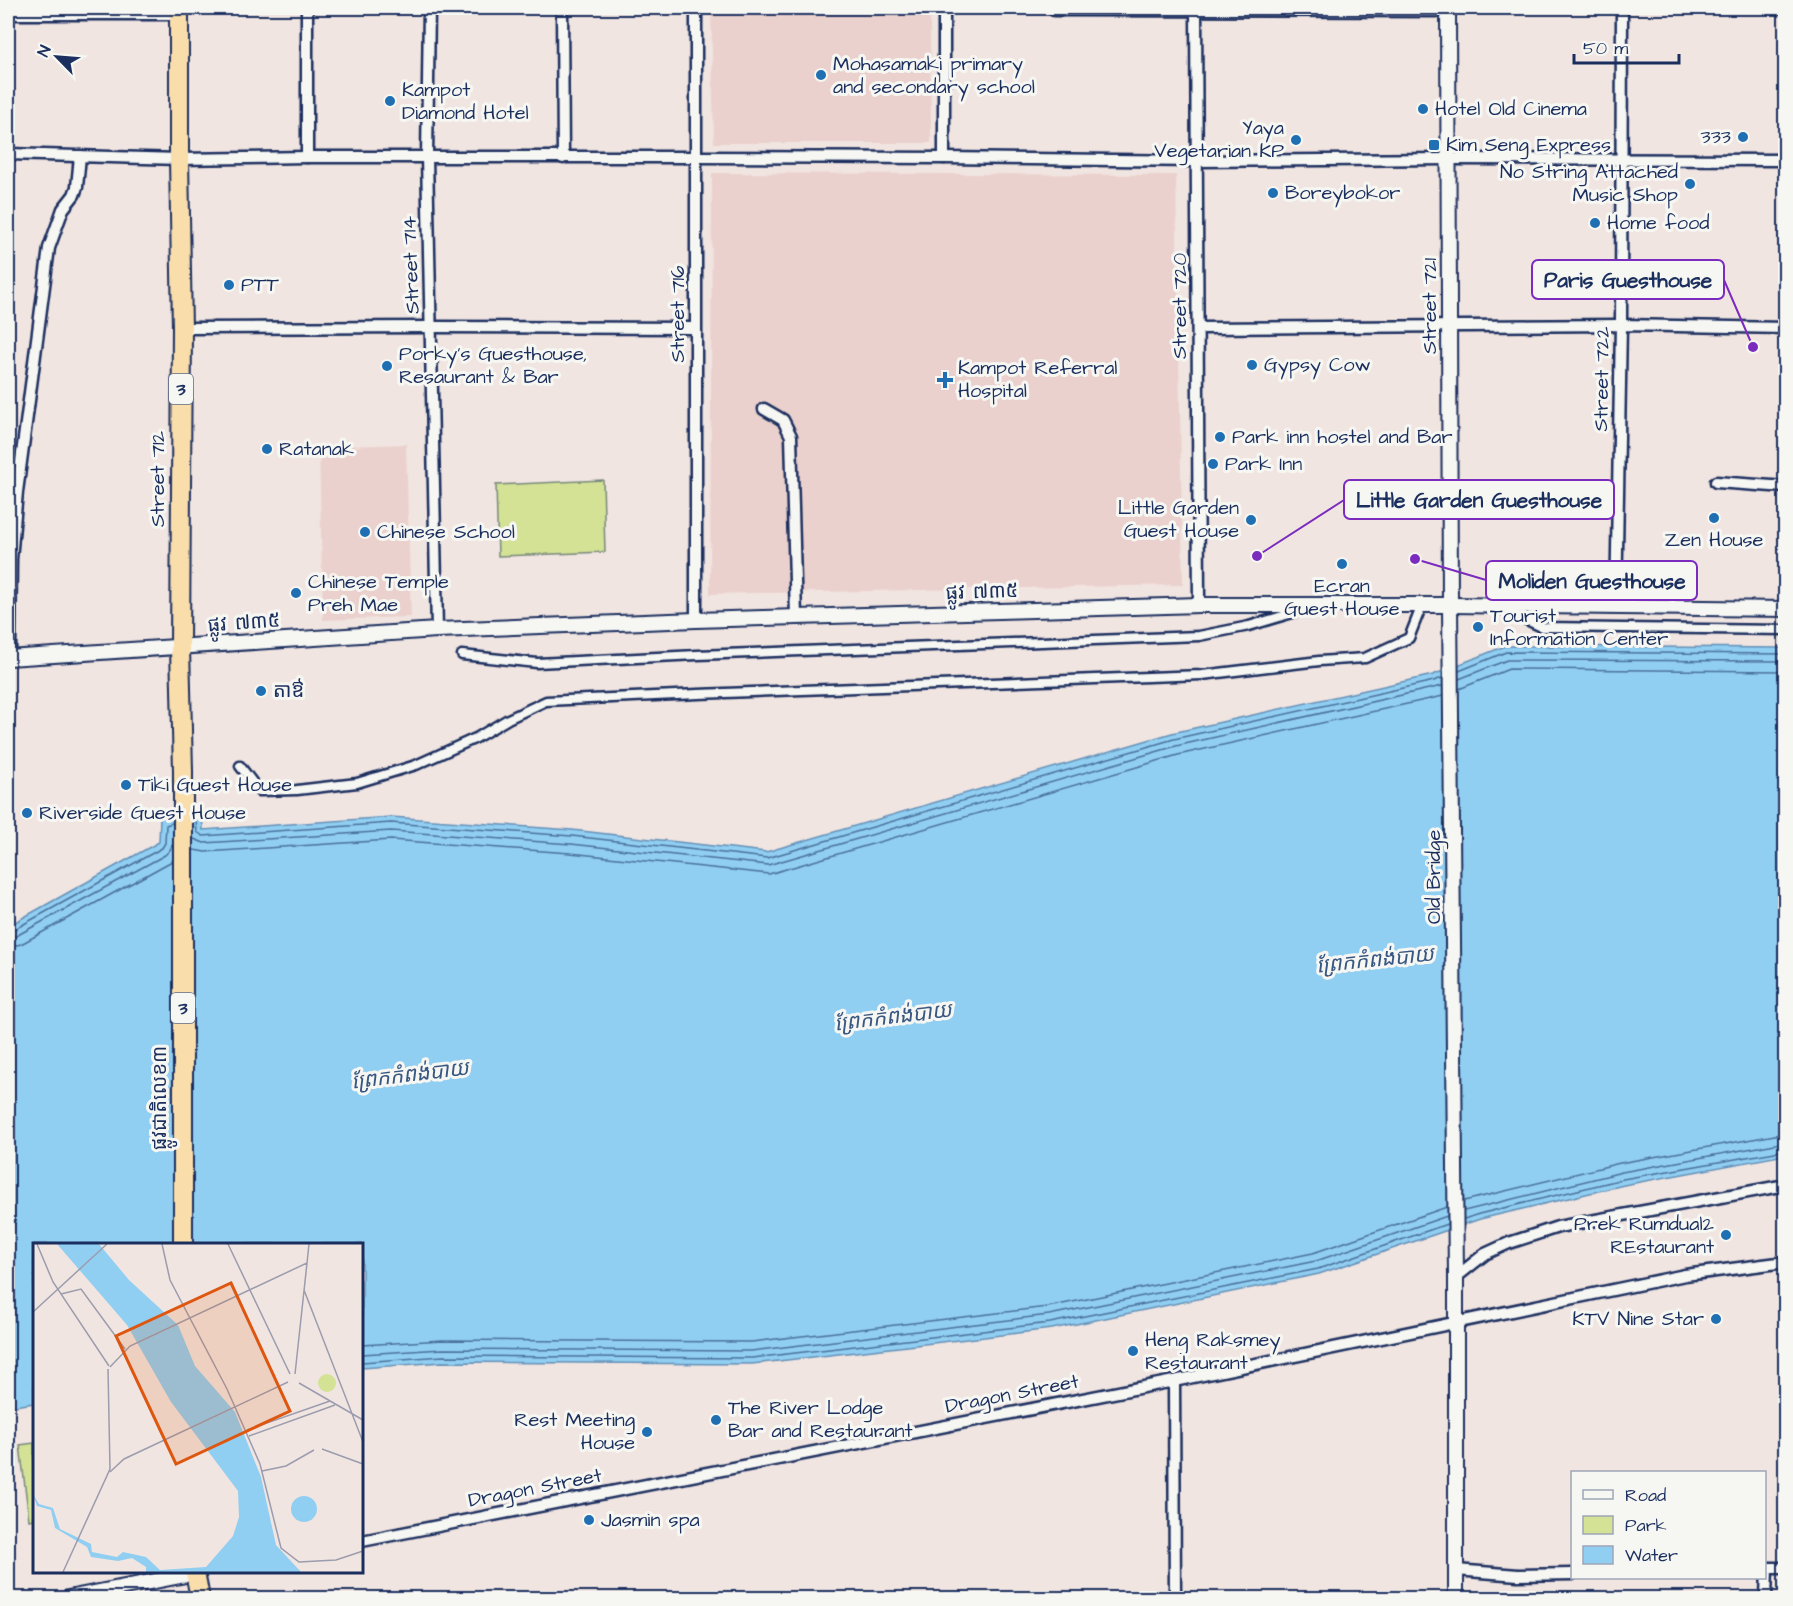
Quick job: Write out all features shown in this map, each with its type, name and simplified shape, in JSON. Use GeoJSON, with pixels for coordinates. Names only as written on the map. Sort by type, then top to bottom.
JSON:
{"type":"FeatureCollection","features":[{"type":"Feature","properties":{"kind":"highway","name":"Street 712"},"geometry":{"type":"LineString","coordinates":[[179,11],[178,159],[182,328],[180,647],[183,771]]}},
{"type":"Feature","properties":{"kind":"highway","name":"ផ្លូវជាតិលេខ៣"},"geometry":{"type":"LineString","coordinates":[[183,771],[183,1243]]}},
{"type":"Feature","properties":{"kind":"highway"},"geometry":{"type":"LineString","coordinates":[[198,1573],[200,1599]]}},
{"type":"Feature","properties":{"kind":"street"},"geometry":{"type":"LineString","coordinates":[[307,8],[307,157]]}},
{"type":"Feature","properties":{"kind":"street","name":"Street 714"},"geometry":{"type":"LineString","coordinates":[[429,8],[427,157],[437,630]]}},
{"type":"Feature","properties":{"kind":"street"},"geometry":{"type":"LineString","coordinates":[[562,8],[563,158]]}},
{"type":"Feature","properties":{"kind":"street","name":"Street 716"},"geometry":{"type":"LineString","coordinates":[[696,8],[696,620]]}},
{"type":"Feature","properties":{"kind":"street"},"geometry":{"type":"LineString","coordinates":[[944,8],[944,158]]}},
{"type":"Feature","properties":{"kind":"street","name":"Street 722"},"geometry":{"type":"LineString","coordinates":[[1616,607],[1621,325],[1622,8]]}},
{"type":"Feature","properties":{"kind":"street","name":"Street 720"},"geometry":{"type":"LineString","coordinates":[[1196,9],[1199,605]]}},
{"type":"Feature","properties":{"kind":"street"},"geometry":{"type":"LineString","coordinates":[[1054,10],[1448,9]]}},
{"type":"Feature","properties":{"kind":"street","name":"Street 721"},"geometry":{"type":"LineString","coordinates":[[1448,9],[1451,633]]}},
{"type":"Feature","properties":{"kind":"street"},"geometry":{"type":"LineString","coordinates":[[8,14],[179,11]]}},
{"type":"Feature","properties":{"kind":"street"},"geometry":{"type":"LineString","coordinates":[[8,154],[178,159],[696,157],[1197,161],[1785,160]]}},
{"type":"Feature","properties":{"kind":"street"},"geometry":{"type":"LineString","coordinates":[[9,658],[11,559],[17,492],[49,248],[63,209],[77,187],[80,156]]}},
{"type":"Feature","properties":{"kind":"street"},"geometry":{"type":"LineString","coordinates":[[1198,328],[1621,325],[1785,328]]}},
{"type":"Feature","properties":{"kind":"street"},"geometry":{"type":"LineString","coordinates":[[182,328],[695,328]]}},
{"type":"Feature","properties":{"kind":"street"},"geometry":{"type":"LineString","coordinates":[[764,409],[783,420],[791,436],[796,617]]}},
{"type":"Feature","properties":{"kind":"street"},"geometry":{"type":"LineString","coordinates":[[1716,482],[1785,488]]}},
{"type":"Feature","properties":{"kind":"street","name":"ផ្លូវ ៧៣៥"},"geometry":{"type":"LineString","coordinates":[[9,658],[437,630],[696,620],[1199,605],[1616,607],[1785,604]]}},
{"type":"Feature","properties":{"kind":"street"},"geometry":{"type":"LineString","coordinates":[[462,655],[537,663],[1199,636],[1249,626],[1319,605]]}},
{"type":"Feature","properties":{"kind":"street"},"geometry":{"type":"LineString","coordinates":[[240,765],[258,791],[297,790],[357,783],[416,765],[476,738],[508,719],[546,701],[1202,675],[1365,658],[1409,638],[1422,605]]}},
{"type":"Feature","properties":{"kind":"street"},"geometry":{"type":"LineString","coordinates":[[1494,606],[1542,627],[1785,630]]}},
{"type":"Feature","properties":{"kind":"street","name":"Old Bridge"},"geometry":{"type":"LineString","coordinates":[[1451,633],[1456,1599]]}},
{"type":"Feature","properties":{"kind":"street"},"geometry":{"type":"LineString","coordinates":[[1456,1271],[1509,1243],[1558,1227],[1785,1185]]}},
{"type":"Feature","properties":{"kind":"street","name":"Dragon Street"},"geometry":{"type":"LineString","coordinates":[[363,1541],[1174,1381],[1685,1275],[1785,1262]]}},
{"type":"Feature","properties":{"kind":"street"},"geometry":{"type":"LineString","coordinates":[[1174,1381],[1175,1599]]}},
{"type":"Feature","properties":{"kind":"street"},"geometry":{"type":"LineString","coordinates":[[1766,1599],[1766,1568],[1785,1568]]}},
{"type":"Feature","properties":{"kind":"street"},"geometry":{"type":"LineString","coordinates":[[1456,1570],[1518,1575],[1571,1574]]}},
{"type":"Feature","properties":{"kind":"street"},"geometry":{"type":"LineString","coordinates":[[68,1599],[193,1573]]}},
{"type":"Feature","properties":{"kind":"shaded area","name":"Mohasamaki primary and secondary school"},"geometry":{"type":"Polygon","coordinates":[[[711,8],[930,8],[931,143],[714,143],[711,8]]]}},
{"type":"Feature","properties":{"kind":"shaded area","name":"Kampot Referral Hospital"},"geometry":{"type":"Polygon","coordinates":[[[712,173],[1176,175],[1183,585],[710,594],[712,173]]]}},
{"type":"Feature","properties":{"kind":"shaded area","name":"Chinese School"},"geometry":{"type":"Polygon","coordinates":[[[406,444],[411,617],[323,620],[319,447],[406,444]]]}},
{"type":"Feature","properties":{"kind":"green space"},"geometry":{"type":"Polygon","coordinates":[[[603,480],[605,552],[498,556],[496,485],[603,480]]]}},
{"type":"Feature","properties":{"kind":"green space"},"geometry":{"type":"Polygon","coordinates":[[[33,1443],[33,1519],[29,1520],[20,1445],[33,1443]]]}},
{"type":"Feature","properties":{"kind":"water","name":"ព្រែកកំពង់បាយ"},"geometry":{"type":"Polygon","coordinates":[[[1505,646],[1785,648],[1785,1155],[1624,1185],[1480,1219],[1319,1274],[1052,1329],[752,1364],[442,1362],[363,1368],[363,1243],[33,1243],[33,1403],[8,1407],[8,926],[159,842],[160,818],[202,812],[203,830],[391,817],[572,830],[766,852],[1172,733],[1433,675],[1505,646]]]}},
{"type":"Feature","properties":{"kind":"place","name":"Mohasamaki primary and secondary school"},"geometry":{"type":"Point","coordinates":[821,75]}},
{"type":"Feature","properties":{"kind":"place","name":"Kampot Diamond Hotel"},"geometry":{"type":"Point","coordinates":[390,101]}},
{"type":"Feature","properties":{"kind":"place","name":"Hotel Old Cinema"},"geometry":{"type":"Point","coordinates":[1423,109]}},
{"type":"Feature","properties":{"kind":"place","name":"333"},"geometry":{"type":"Point","coordinates":[1743,137]}},
{"type":"Feature","properties":{"kind":"place","name":"Yaya Vegetarian KP"},"geometry":{"type":"Point","coordinates":[1296,140]}},
{"type":"Feature","properties":{"kind":"place","name":"Kim Seng Express"},"geometry":{"type":"Point","coordinates":[1434,145]}},
{"type":"Feature","properties":{"kind":"place","name":"No String Attached Music Shop"},"geometry":{"type":"Point","coordinates":[1690,184]}},
{"type":"Feature","properties":{"kind":"place","name":"Boreybokor"},"geometry":{"type":"Point","coordinates":[1273,193]}},
{"type":"Feature","properties":{"kind":"place","name":"Home food"},"geometry":{"type":"Point","coordinates":[1595,223]}},
{"type":"Feature","properties":{"kind":"place","name":"PTT"},"geometry":{"type":"Point","coordinates":[229,285]}},
{"type":"Feature","properties":{"kind":"place","name":"Paris Guesthouse"},"geometry":{"type":"Point","coordinates":[1753,347]}},
{"type":"Feature","properties":{"kind":"place","name":"Gypsy Cow"},"geometry":{"type":"Point","coordinates":[1252,365]}},
{"type":"Feature","properties":{"kind":"place","name":"Porky's Guesthouse, Resaurant & Bar"},"geometry":{"type":"Point","coordinates":[387,366]}},
{"type":"Feature","properties":{"kind":"place","name":"Kampot Referral Hospital"},"geometry":{"type":"Point","coordinates":[945,380]}},
{"type":"Feature","properties":{"kind":"place","name":"Park inn hostel and Bar"},"geometry":{"type":"Point","coordinates":[1220,437]}},
{"type":"Feature","properties":{"kind":"place","name":"Ratanak"},"geometry":{"type":"Point","coordinates":[267,449]}},
{"type":"Feature","properties":{"kind":"place","name":"Park Inn"},"geometry":{"type":"Point","coordinates":[1213,464]}},
{"type":"Feature","properties":{"kind":"place","name":"Zen House"},"geometry":{"type":"Point","coordinates":[1714,518]}},
{"type":"Feature","properties":{"kind":"place","name":"Little Garden Guest House"},"geometry":{"type":"Point","coordinates":[1251,520]}},
{"type":"Feature","properties":{"kind":"place","name":"Chinese School"},"geometry":{"type":"Point","coordinates":[365,532]}},
{"type":"Feature","properties":{"kind":"place","name":"Little Garden Guesthouse"},"geometry":{"type":"Point","coordinates":[1257,556]}},
{"type":"Feature","properties":{"kind":"place","name":"Moliden Guesthouse"},"geometry":{"type":"Point","coordinates":[1415,559]}},
{"type":"Feature","properties":{"kind":"place","name":"Ecran Guest House"},"geometry":{"type":"Point","coordinates":[1342,564]}},
{"type":"Feature","properties":{"kind":"place","name":"Chinese Temple Preh Mae"},"geometry":{"type":"Point","coordinates":[296,593]}},
{"type":"Feature","properties":{"kind":"place","name":"Tourist Information Center"},"geometry":{"type":"Point","coordinates":[1478,627]}},
{"type":"Feature","properties":{"kind":"place","name":"តាឳ"},"geometry":{"type":"Point","coordinates":[261,691]}},
{"type":"Feature","properties":{"kind":"place","name":"Tiki Guest House"},"geometry":{"type":"Point","coordinates":[126,785]}},
{"type":"Feature","properties":{"kind":"place","name":"Riverside Guest House"},"geometry":{"type":"Point","coordinates":[27,813]}},
{"type":"Feature","properties":{"kind":"place","name":"Prek Rumdual2 REstaurant"},"geometry":{"type":"Point","coordinates":[1726,1235]}},
{"type":"Feature","properties":{"kind":"place","name":"KTV Nine Star"},"geometry":{"type":"Point","coordinates":[1716,1319]}},
{"type":"Feature","properties":{"kind":"place","name":"Heng Raksmey Restaurant"},"geometry":{"type":"Point","coordinates":[1133,1351]}},
{"type":"Feature","properties":{"kind":"place","name":"The River Lodge Bar and Restaurant"},"geometry":{"type":"Point","coordinates":[716,1420]}},
{"type":"Feature","properties":{"kind":"place","name":"Rest Meeting House"},"geometry":{"type":"Point","coordinates":[647,1432]}},
{"type":"Feature","properties":{"kind":"place","name":"Jasmin spa"},"geometry":{"type":"Point","coordinates":[589,1520]}}]}
